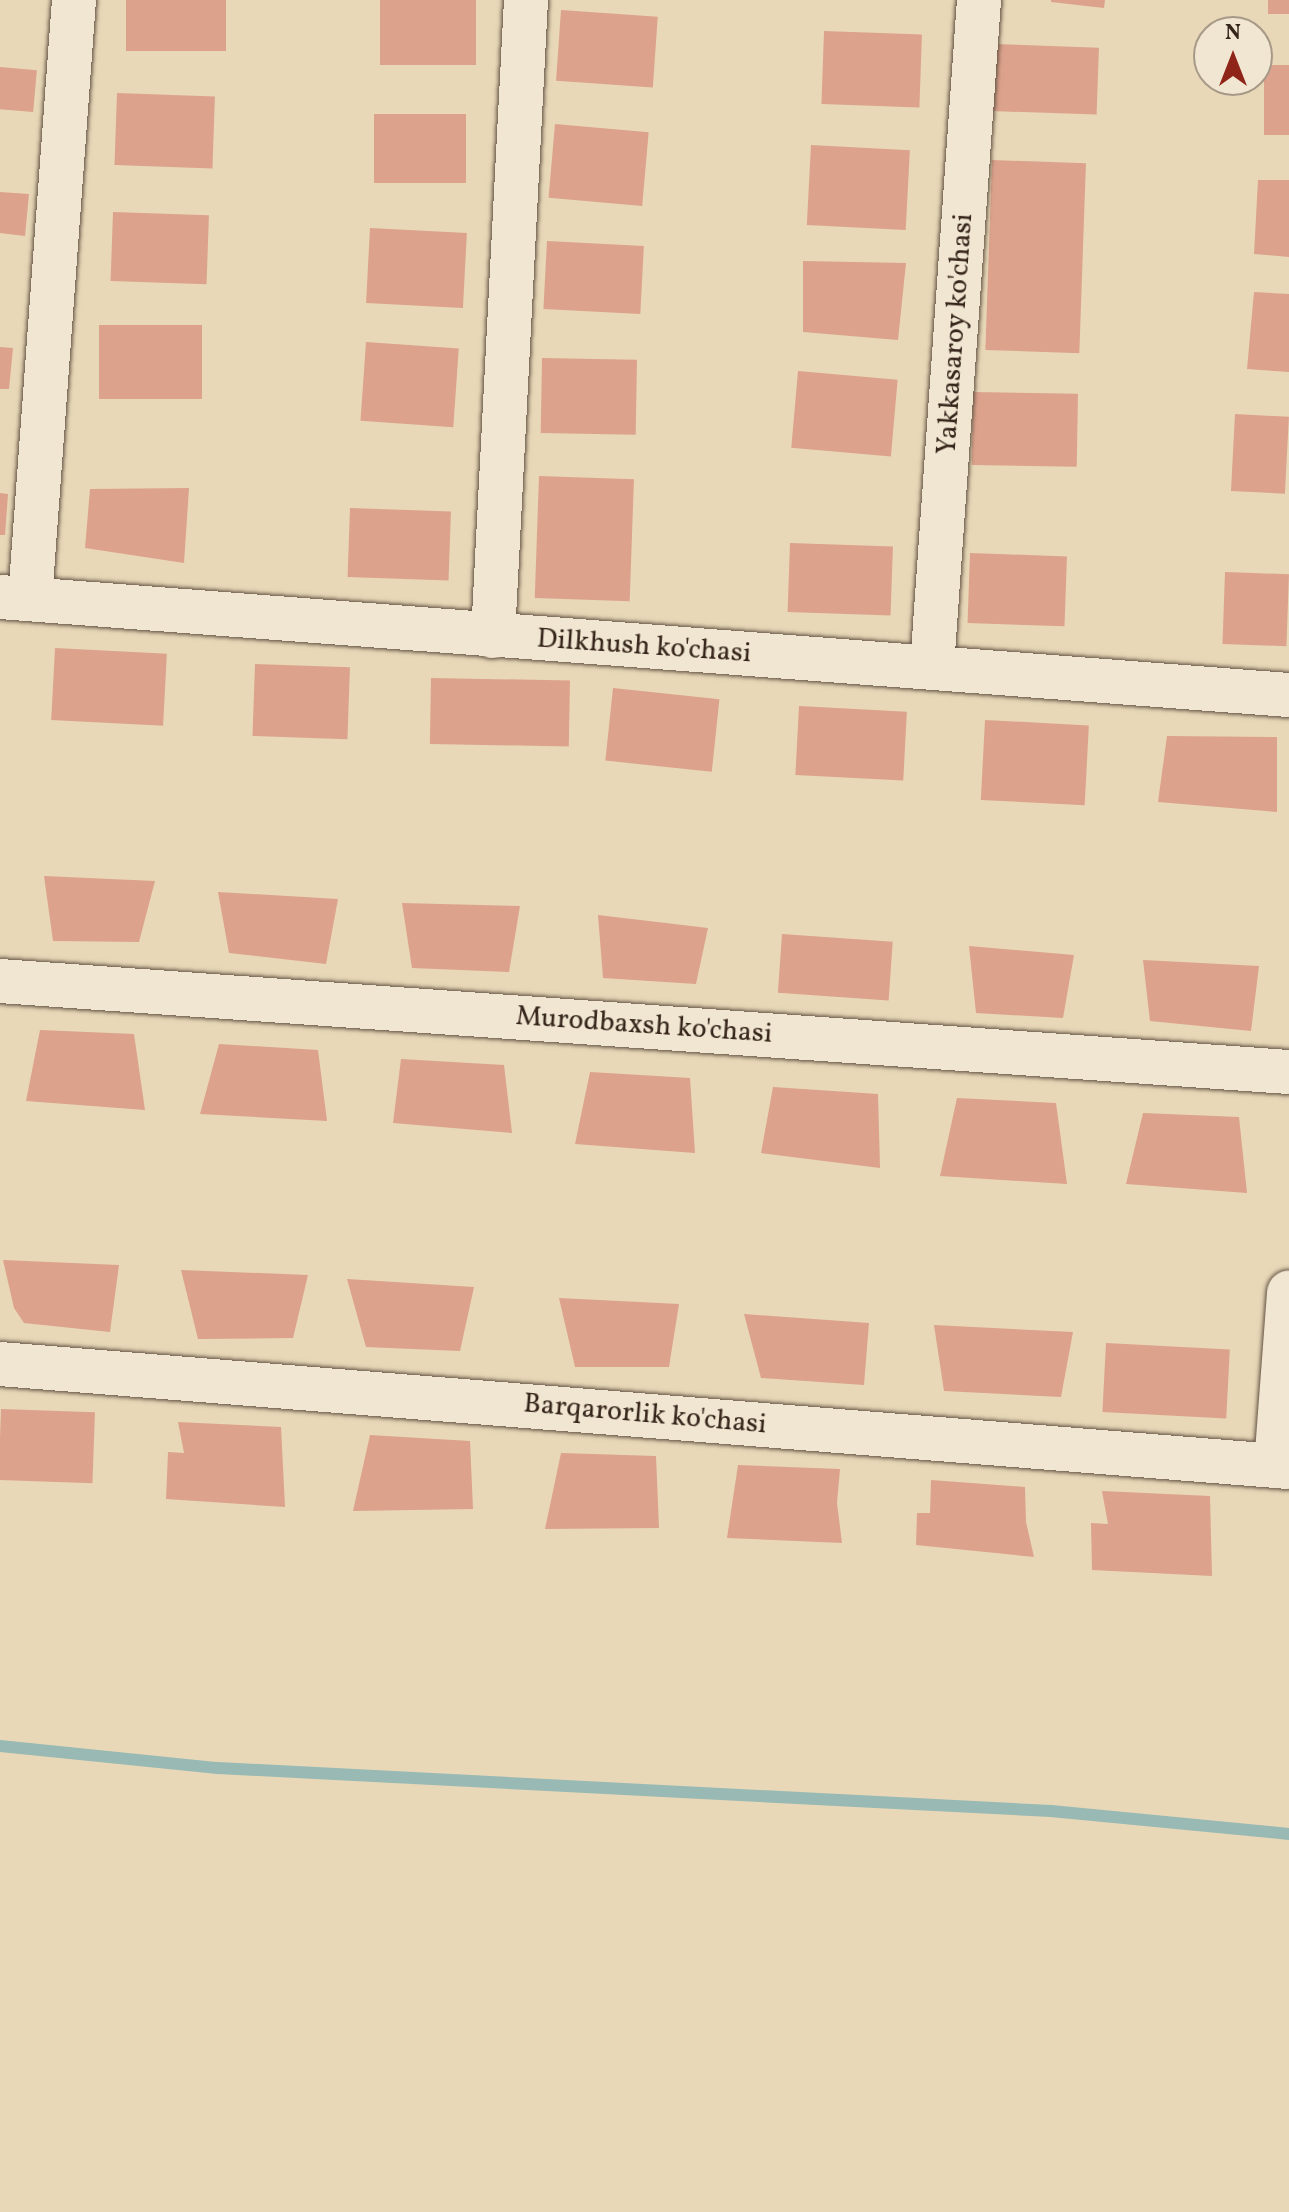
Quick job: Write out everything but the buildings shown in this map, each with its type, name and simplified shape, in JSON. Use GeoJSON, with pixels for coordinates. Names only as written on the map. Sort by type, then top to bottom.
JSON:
{"type":"FeatureCollection","features":[{"type":"Feature","properties":{"kind":"street"},"geometry":{"type":"LineString","coordinates":[[15,598],[74,0]]}},
{"type":"Feature","properties":{"kind":"street"},"geometry":{"type":"LineString","coordinates":[[493,636],[526,0]]}},
{"type":"Feature","properties":{"kind":"street","name":"Yakkasaroy ko'chasi"},"geometry":{"type":"LineString","coordinates":[[932,667],[979,0]]}},
{"type":"Feature","properties":{"kind":"street","name":"Dilkhush ko'chasi"},"geometry":{"type":"LineString","coordinates":[[15,598],[1289,695]]}},
{"type":"Feature","properties":{"kind":"street","name":"Murodbaxsh ko'chasi"},"geometry":{"type":"LineString","coordinates":[[0,981],[1289,1072]]}},
{"type":"Feature","properties":{"kind":"street"},"geometry":{"type":"LineString","coordinates":[[1283,1466],[1289,1292]]}},
{"type":"Feature","properties":{"kind":"street","name":"Barqarorlik ko'chasi"},"geometry":{"type":"LineString","coordinates":[[0,1364],[1283,1466]]}},
{"type":"Feature","properties":{"kind":"waterway"},"geometry":{"type":"LineString","coordinates":[[0,1746],[218,1768],[1051,1811],[1289,1834]]}}]}
